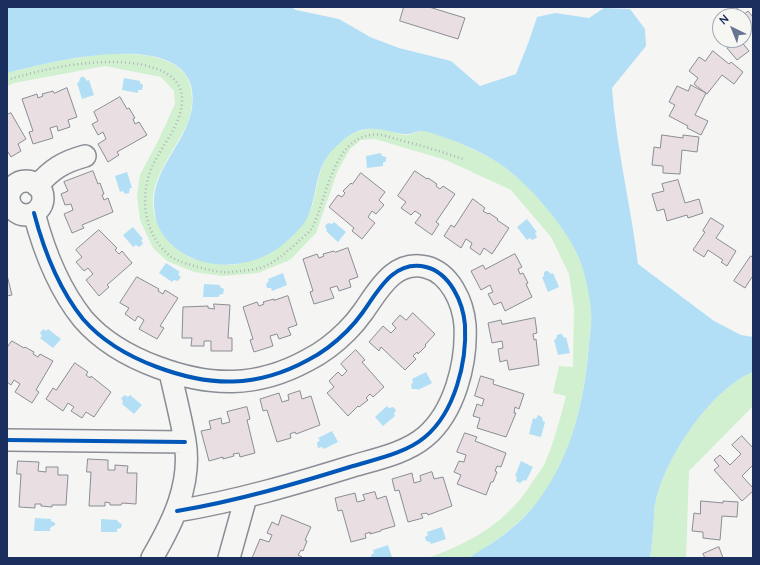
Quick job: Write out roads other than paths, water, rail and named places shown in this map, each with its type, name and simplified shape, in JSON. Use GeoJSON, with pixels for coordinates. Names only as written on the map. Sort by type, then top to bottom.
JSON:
{"type":"FeatureCollection","features":[{"type":"Feature","properties":{"kind":"street"},"geometry":{"type":"LineString","coordinates":[[37,186],[48,174],[59,166],[71,160],[85,156]]}},
{"type":"Feature","properties":{"kind":"street"},"geometry":{"type":"LineString","coordinates":[[20,182],[26,182],[37,186],[43,197],[39,208],[34,213],[28,215],[16,212],[12,208],[8,197],[15,186],[20,182]]}},
{"type":"Feature","properties":{"kind":"street"},"geometry":{"type":"LineString","coordinates":[[34,213],[44,248],[55,274],[65,293],[84,320],[110,342],[138,360],[193,379],[217,382],[241,382],[265,378],[309,360],[346,332],[361,315],[385,282],[396,271],[412,266],[427,267],[440,275],[450,284],[459,298],[465,326],[459,379],[452,403],[440,422],[424,438],[405,450],[293,485],[207,506],[177,511]]}},
{"type":"Feature","properties":{"kind":"street"},"geometry":{"type":"LineString","coordinates":[[152,558],[177,511],[183,488],[186,464],[185,442],[170,372]]}},
{"type":"Feature","properties":{"kind":"street"},"geometry":{"type":"LineString","coordinates":[[7,440],[185,442]]}},
{"type":"Feature","properties":{"kind":"street"},"geometry":{"type":"LineString","coordinates":[[229,558],[246,497]]}},
{"type":"Feature","properties":{"kind":"water"},"geometry":{"type":"Polygon","coordinates":[[[7,7],[291,7],[296,10],[339,19],[370,37],[399,48],[451,61],[480,86],[516,74],[537,17],[555,13],[589,18],[604,8],[630,9],[645,29],[646,46],[612,88],[620,154],[638,264],[714,321],[741,335],[753,337],[753,372],[737,381],[706,409],[692,426],[669,464],[661,483],[655,504],[650,558],[468,558],[507,532],[525,516],[540,498],[561,463],[569,444],[580,405],[591,328],[589,294],[581,263],[575,250],[546,207],[509,170],[477,151],[455,141],[429,132],[420,131],[406,134],[378,129],[361,130],[347,137],[328,155],[320,172],[309,214],[299,230],[287,241],[268,254],[258,259],[246,262],[223,265],[200,261],[189,257],[180,251],[164,236],[156,219],[154,198],[162,172],[183,135],[188,122],[192,108],[190,81],[174,64],[150,56],[120,54],[87,56],[7,73],[7,7]]]}},
{"type":"Feature","properties":{"kind":"water"},"geometry":{"type":"Polygon","coordinates":[[[82,77],[84,77],[87,81],[89,80],[94,95],[82,99],[77,83],[82,77]]]}},
{"type":"Feature","properties":{"kind":"water"},"geometry":{"type":"Polygon","coordinates":[[[124,78],[140,81],[143,85],[142,90],[138,90],[138,93],[122,90],[124,78]]]}},
{"type":"Feature","properties":{"kind":"water"},"geometry":{"type":"Polygon","coordinates":[[[381,153],[382,156],[386,157],[386,161],[383,163],[383,166],[367,168],[366,156],[381,153]]]}},
{"type":"Feature","properties":{"kind":"water"},"geometry":{"type":"Polygon","coordinates":[[[127,172],[132,188],[130,188],[129,193],[125,194],[123,191],[120,192],[115,176],[127,172]]]}},
{"type":"Feature","properties":{"kind":"water"},"geometry":{"type":"Polygon","coordinates":[[[527,219],[537,232],[535,233],[537,237],[533,240],[529,238],[527,240],[517,227],[527,219]]]}},
{"type":"Feature","properties":{"kind":"water"},"geometry":{"type":"Polygon","coordinates":[[[334,222],[346,232],[338,242],[326,231],[325,226],[328,223],[332,224],[334,222]]]}},
{"type":"Feature","properties":{"kind":"water"},"geometry":{"type":"Polygon","coordinates":[[[133,227],[143,239],[141,240],[143,244],[139,247],[136,245],[133,247],[123,235],[133,227]]]}},
{"type":"Feature","properties":{"kind":"water"},"geometry":{"type":"Polygon","coordinates":[[[166,263],[180,272],[178,274],[181,277],[178,281],[174,280],[172,282],[159,273],[166,263]]]}},
{"type":"Feature","properties":{"kind":"water"},"geometry":{"type":"Polygon","coordinates":[[[546,271],[551,274],[553,273],[559,287],[548,292],[542,277],[546,271]]]}},
{"type":"Feature","properties":{"kind":"water"},"geometry":{"type":"Polygon","coordinates":[[[283,273],[287,285],[272,291],[271,288],[267,288],[266,284],[269,281],[268,279],[283,273]]]}},
{"type":"Feature","properties":{"kind":"water"},"geometry":{"type":"Polygon","coordinates":[[[204,284],[220,285],[220,287],[224,289],[223,294],[219,295],[219,297],[203,297],[204,284]]]}},
{"type":"Feature","properties":{"kind":"water"},"geometry":{"type":"Polygon","coordinates":[[[43,329],[46,331],[48,329],[61,339],[53,348],[40,338],[42,336],[40,333],[43,329]]]}},
{"type":"Feature","properties":{"kind":"water"},"geometry":{"type":"Polygon","coordinates":[[[562,334],[564,338],[566,337],[570,353],[558,355],[554,340],[556,339],[557,335],[562,334]]]}},
{"type":"Feature","properties":{"kind":"water"},"geometry":{"type":"Polygon","coordinates":[[[426,372],[432,383],[418,390],[412,389],[412,379],[426,372]]]}},
{"type":"Feature","properties":{"kind":"water"},"geometry":{"type":"Polygon","coordinates":[[[125,395],[128,397],[130,395],[142,405],[134,414],[122,404],[123,402],[121,398],[125,395]]]}},
{"type":"Feature","properties":{"kind":"water"},"geometry":{"type":"Polygon","coordinates":[[[387,406],[389,408],[393,407],[396,410],[394,414],[395,416],[383,426],[375,417],[387,406]]]}},
{"type":"Feature","properties":{"kind":"water"},"geometry":{"type":"Polygon","coordinates":[[[538,415],[542,417],[543,421],[545,422],[541,437],[529,434],[533,418],[536,419],[538,415]]]}},
{"type":"Feature","properties":{"kind":"water"},"geometry":{"type":"Polygon","coordinates":[[[332,431],[338,442],[324,449],[322,447],[318,448],[317,443],[320,440],[318,438],[332,431]]]}},
{"type":"Feature","properties":{"kind":"water"},"geometry":{"type":"Polygon","coordinates":[[[521,461],[533,467],[526,481],[524,480],[520,483],[516,481],[517,477],[515,476],[521,461]]]}},
{"type":"Feature","properties":{"kind":"water"},"geometry":{"type":"Polygon","coordinates":[[[35,518],[51,519],[55,525],[50,528],[50,531],[34,531],[35,518]]]}},
{"type":"Feature","properties":{"kind":"water"},"geometry":{"type":"Polygon","coordinates":[[[101,519],[117,520],[122,524],[121,528],[117,529],[117,532],[101,532],[101,519]]]}},
{"type":"Feature","properties":{"kind":"water"},"geometry":{"type":"Polygon","coordinates":[[[442,527],[446,539],[431,544],[430,542],[426,541],[425,537],[428,535],[427,532],[442,527]]]}},
{"type":"Feature","properties":{"kind":"water"},"geometry":{"type":"Polygon","coordinates":[[[388,545],[392,557],[371,558],[371,555],[374,553],[373,550],[388,545]]]}}]}
